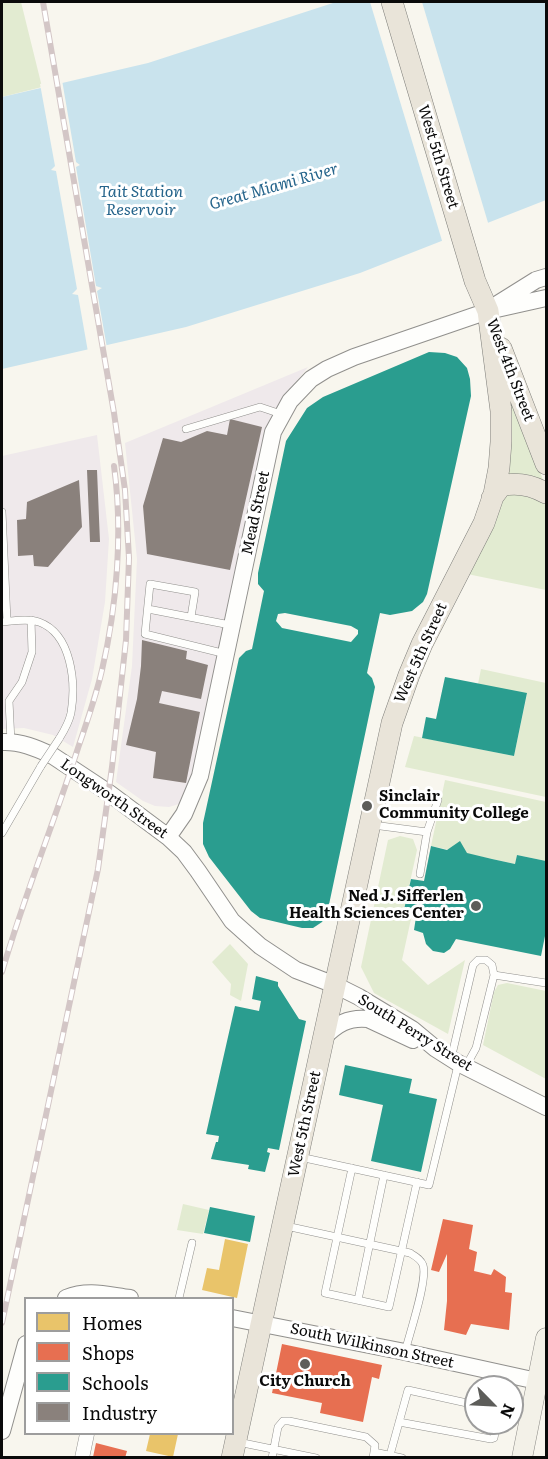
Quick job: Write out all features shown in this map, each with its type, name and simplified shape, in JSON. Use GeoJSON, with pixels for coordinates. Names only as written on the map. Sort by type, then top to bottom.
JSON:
{"type":"FeatureCollection","features":[{"type":"Feature","properties":{"kind":"main road","name":"West 5th Street"},"geometry":{"type":"LineString","coordinates":[[234,1449],[392,723],[409,675],[433,621],[474,544],[492,498],[499,468],[501,411],[488,311],[475,281],[392,2]]}},
{"type":"Feature","properties":{"kind":"main road","name":"West 4th Street"},"geometry":{"type":"LineString","coordinates":[[488,311],[546,464]]}},
{"type":"Feature","properties":{"kind":"main road"},"geometry":{"type":"LineString","coordinates":[[492,498],[501,486],[513,483],[536,488],[546,493]]}},
{"type":"Feature","properties":{"kind":"main road"},"geometry":{"type":"LineString","coordinates":[[522,1458],[542,1382],[546,1338]]}},
{"type":"Feature","properties":{"kind":"street"},"geometry":{"type":"LineString","coordinates":[[488,311],[536,280],[546,277]]}},
{"type":"Feature","properties":{"kind":"street"},"geometry":{"type":"LineString","coordinates":[[488,311],[546,298]]}},
{"type":"Feature","properties":{"kind":"street","name":"Mead Street"},"geometry":{"type":"LineString","coordinates":[[168,837],[183,814],[200,776],[273,432],[281,414],[299,389],[327,369],[354,357],[488,311]]}},
{"type":"Feature","properties":{"kind":"street","name":"Longworth Street"},"geometry":{"type":"LineString","coordinates":[[6,742],[39,749],[53,756],[109,793],[168,837],[191,862],[227,915]]}},
{"type":"Feature","properties":{"kind":"street","name":"South Perry Street"},"geometry":{"type":"LineString","coordinates":[[227,915],[260,946],[296,970],[335,985],[412,1029],[436,1049],[458,1062],[546,1107]]}},
{"type":"Feature","properties":{"kind":"street"},"geometry":{"type":"LineString","coordinates":[[323,1038],[342,1022],[360,1018],[368,1019],[436,1049]]}},
{"type":"Feature","properties":{"kind":"street"},"geometry":{"type":"LineString","coordinates":[[72,1297],[85,1293],[101,1293],[117,1297]]}},
{"type":"Feature","properties":{"kind":"street","name":"South Wilkinson Street"},"geometry":{"type":"LineString","coordinates":[[234,1318],[542,1382]]}},
{"type":"Feature","properties":{"kind":"street"},"geometry":{"type":"LineString","coordinates":[[2,1431],[24,1351]]}},
{"type":"Feature","properties":{"kind":"street"},"geometry":{"type":"LineString","coordinates":[[82,1458],[87,1435]]}},
{"type":"Feature","properties":{"kind":"lane"},"geometry":{"type":"LineString","coordinates":[[186,429],[260,407],[281,414]]}},
{"type":"Feature","properties":{"kind":"lane"},"geometry":{"type":"LineString","coordinates":[[2,512],[4,621],[31,620],[40,622],[51,629],[61,641],[71,664],[71,712],[59,739],[2,833]]}},
{"type":"Feature","properties":{"kind":"lane"},"geometry":{"type":"LineString","coordinates":[[191,617],[195,592],[150,584],[145,634],[227,654]]}},
{"type":"Feature","properties":{"kind":"lane"},"geometry":{"type":"LineString","coordinates":[[148,609],[233,625]]}},
{"type":"Feature","properties":{"kind":"lane"},"geometry":{"type":"LineString","coordinates":[[6,742],[10,697],[22,682],[32,652],[31,620]]}},
{"type":"Feature","properties":{"kind":"lane"},"geometry":{"type":"LineString","coordinates":[[420,874],[427,832],[438,800]]}},
{"type":"Feature","properties":{"kind":"lane"},"geometry":{"type":"LineString","coordinates":[[370,824],[427,832]]}},
{"type":"Feature","properties":{"kind":"lane"},"geometry":{"type":"LineString","coordinates":[[298,1156],[429,1185],[458,1062],[473,965],[478,960],[486,960],[492,965],[494,975],[476,1048],[458,1062]]}},
{"type":"Feature","properties":{"kind":"lane"},"geometry":{"type":"LineString","coordinates":[[494,975],[546,983]]}},
{"type":"Feature","properties":{"kind":"lane"},"geometry":{"type":"LineString","coordinates":[[352,1168],[325,1293],[389,1307],[417,1182]]}},
{"type":"Feature","properties":{"kind":"lane"},"geometry":{"type":"LineString","coordinates":[[358,1300],[384,1175]]}},
{"type":"Feature","properties":{"kind":"lane"},"geometry":{"type":"LineString","coordinates":[[282,1225],[401,1251],[419,1258],[423,1266],[424,1279],[405,1352]]}},
{"type":"Feature","properties":{"kind":"lane"},"geometry":{"type":"LineString","coordinates":[[179,1297],[192,1243]]}},
{"type":"Feature","properties":{"kind":"lane"},"geometry":{"type":"LineString","coordinates":[[390,1455],[408,1390],[464,1402]]}},
{"type":"Feature","properties":{"kind":"lane"},"geometry":{"type":"LineString","coordinates":[[272,1458],[278,1427],[283,1421],[289,1420],[366,1437],[375,1445],[374,1455],[402,1458]]}},
{"type":"Feature","properties":{"kind":"lane"},"geometry":{"type":"LineString","coordinates":[[399,1422],[464,1434]]}},
{"type":"Feature","properties":{"kind":"lane"},"geometry":{"type":"LineString","coordinates":[[469,1435],[491,1439],[495,1435]]}},
{"type":"Feature","properties":{"kind":"lane"},"geometry":{"type":"LineString","coordinates":[[234,1449],[274,1449],[316,1458]]}},
{"type":"Feature","properties":{"kind":"shaded area"},"geometry":{"type":"Polygon","coordinates":[[[308,367],[288,392],[188,794],[179,804],[169,807],[155,806],[143,801],[116,782],[132,666],[137,559],[125,443],[308,367]]]}},
{"type":"Feature","properties":{"kind":"shaded area"},"geometry":{"type":"Polygon","coordinates":[[[97,435],[109,539],[105,602],[92,679],[73,747],[53,735],[24,728],[2,729],[2,456],[97,435]]]}},
{"type":"Feature","properties":{"kind":"green space"},"geometry":{"type":"Polygon","coordinates":[[[2,2],[21,2],[42,87],[2,97],[2,2]]]}},
{"type":"Feature","properties":{"kind":"green space"},"geometry":{"type":"Polygon","coordinates":[[[512,403],[544,482],[546,590],[467,574],[509,404],[512,403]]]}},
{"type":"Feature","properties":{"kind":"green space"},"geometry":{"type":"Polygon","coordinates":[[[481,669],[546,683],[546,797],[405,767],[414,736],[514,756],[527,694],[478,684],[481,669]]]}},
{"type":"Feature","properties":{"kind":"green space"},"geometry":{"type":"Polygon","coordinates":[[[445,780],[546,802],[546,861],[517,855],[515,864],[431,846],[445,780]]]}},
{"type":"Feature","properties":{"kind":"green space"},"geometry":{"type":"Polygon","coordinates":[[[400,836],[413,839],[417,850],[403,914],[411,919],[402,960],[428,985],[465,960],[448,1034],[374,993],[361,967],[388,840],[400,836]]]}},
{"type":"Feature","properties":{"kind":"green space"},"geometry":{"type":"Polygon","coordinates":[[[230,944],[248,964],[241,1001],[230,995],[231,984],[212,962],[230,944]]]}},
{"type":"Feature","properties":{"kind":"green space"},"geometry":{"type":"Polygon","coordinates":[[[507,983],[546,991],[546,1079],[483,1045],[494,992],[498,985],[507,983]]]}},
{"type":"Feature","properties":{"kind":"green space"},"geometry":{"type":"Polygon","coordinates":[[[183,1204],[209,1210],[203,1234],[177,1230],[183,1204]]]}},
{"type":"Feature","properties":{"kind":"water","name":"Tait Station Reservoir"},"geometry":{"type":"Polygon","coordinates":[[[336,2],[546,2],[546,200],[360,273],[186,327],[2,369],[2,97],[148,63],[336,2]]]}},
{"type":"Feature","properties":{"kind":"pier"},"geometry":{"type":"Polygon","coordinates":[[[370,2],[422,2],[489,226],[443,244],[370,2]]]}},
{"type":"Feature","properties":{"kind":"pier"},"geometry":{"type":"Polygon","coordinates":[[[62,80],[76,162],[80,165],[76,167],[96,286],[102,288],[97,291],[107,348],[88,352],[78,295],[72,294],[77,289],[56,171],[51,170],[55,166],[40,84],[62,80]]]}},
{"type":"Feature","properties":{"kind":"building: Homes"},"geometry":{"type":"Polygon","coordinates":[[[225,1239],[248,1244],[237,1298],[202,1290],[207,1268],[219,1270],[225,1239]]]}},
{"type":"Feature","properties":{"kind":"building: Homes"},"geometry":{"type":"Polygon","coordinates":[[[150,1435],[178,1435],[173,1457],[146,1451],[150,1435]]]}},
{"type":"Feature","properties":{"kind":"building: Shops"},"geometry":{"type":"Polygon","coordinates":[[[443,1219],[473,1225],[469,1249],[477,1252],[474,1271],[491,1275],[494,1269],[506,1277],[505,1292],[512,1293],[509,1330],[471,1324],[466,1335],[444,1330],[447,1301],[447,1254],[439,1272],[431,1270],[443,1219]]]}},
{"type":"Feature","properties":{"kind":"building: Shops"},"geometry":{"type":"Polygon","coordinates":[[[282,1344],[382,1365],[379,1379],[372,1377],[363,1422],[320,1413],[322,1403],[272,1393],[282,1344]]]}},
{"type":"Feature","properties":{"kind":"building: Shops"},"geometry":{"type":"Polygon","coordinates":[[[96,1443],[127,1451],[125,1458],[93,1457],[96,1443]]]}},
{"type":"Feature","properties":{"kind":"building: Schools"},"geometry":{"type":"Polygon","coordinates":[[[429,352],[445,353],[457,357],[467,368],[470,379],[471,396],[427,594],[423,602],[412,611],[390,615],[380,613],[367,673],[372,678],[375,687],[327,914],[322,922],[313,928],[302,928],[260,918],[251,911],[209,857],[203,844],[203,823],[239,658],[252,649],[264,591],[258,584],[258,573],[286,441],[307,408],[323,397],[429,352]],[[285,613],[278,614],[276,621],[282,628],[351,642],[358,634],[358,630],[351,626],[285,613]]]}},
{"type":"Feature","properties":{"kind":"building: Schools"},"geometry":{"type":"Polygon","coordinates":[[[445,677],[527,693],[514,756],[422,738],[426,717],[436,719],[445,677]]]}},
{"type":"Feature","properties":{"kind":"building: Schools","name":"Ned J. Sifferlen Health Sciences Center"},"geometry":{"type":"Polygon","coordinates":[[[460,841],[467,853],[492,859],[515,864],[517,855],[546,861],[546,931],[541,956],[456,939],[450,949],[444,953],[433,951],[426,944],[423,933],[414,930],[416,917],[403,914],[411,879],[424,881],[431,846],[447,850],[460,841]]]}},
{"type":"Feature","properties":{"kind":"building: Schools"},"geometry":{"type":"Polygon","coordinates":[[[256,976],[278,982],[278,986],[299,1019],[306,1021],[279,1150],[268,1148],[267,1152],[270,1153],[265,1172],[248,1169],[249,1165],[211,1159],[219,1136],[206,1134],[235,1006],[259,1011],[261,1001],[252,999],[256,976]]]}},
{"type":"Feature","properties":{"kind":"building: Schools"},"geometry":{"type":"Polygon","coordinates":[[[345,1065],[412,1079],[409,1093],[437,1099],[421,1172],[371,1161],[383,1105],[339,1095],[345,1065]]]}},
{"type":"Feature","properties":{"kind":"building: Schools"},"geometry":{"type":"Polygon","coordinates":[[[210,1207],[255,1216],[250,1242],[204,1233],[210,1207]]]}},
{"type":"Feature","properties":{"kind":"building: Industry"},"geometry":{"type":"Polygon","coordinates":[[[230,419],[262,427],[230,570],[147,554],[143,506],[163,438],[181,442],[207,431],[227,435],[230,419]]]}},
{"type":"Feature","properties":{"kind":"building: Industry"},"geometry":{"type":"Polygon","coordinates":[[[87,470],[97,470],[100,542],[90,542],[87,470]]]}},
{"type":"Feature","properties":{"kind":"building: Industry"},"geometry":{"type":"Polygon","coordinates":[[[79,480],[82,527],[48,567],[34,566],[33,555],[18,556],[17,520],[26,519],[27,502],[79,480]]]}},
{"type":"Feature","properties":{"kind":"building: Industry"},"geometry":{"type":"Polygon","coordinates":[[[142,640],[187,651],[186,659],[208,665],[201,699],[162,691],[159,703],[200,712],[186,783],[153,778],[156,752],[126,745],[137,699],[142,640]]]}},
{"type":"Feature","properties":{"kind":"railway"},"geometry":{"type":"LineString","coordinates":[[2,1323],[98,869],[126,640],[129,558],[125,490],[114,413],[43,2]]}},
{"type":"Feature","properties":{"kind":"railway"},"geometry":{"type":"LineString","coordinates":[[2,972],[88,719],[102,670],[115,594],[117,568],[118,516],[114,466]]}},
{"type":"Feature","properties":{"kind":"place","name":"Sinclair Community College"},"geometry":{"type":"Point","coordinates":[367,806]}},
{"type":"Feature","properties":{"kind":"place","name":"Ned J. Sifferlen Health Sciences Center"},"geometry":{"type":"Point","coordinates":[476,906]}},
{"type":"Feature","properties":{"kind":"place","name":"City Church"},"geometry":{"type":"Point","coordinates":[305,1364]}},
{"type":"Feature","properties":{"kind":"water label","name":"Great Miami River"},"geometry":{"type":"Point","coordinates":[274,187]}}]}
